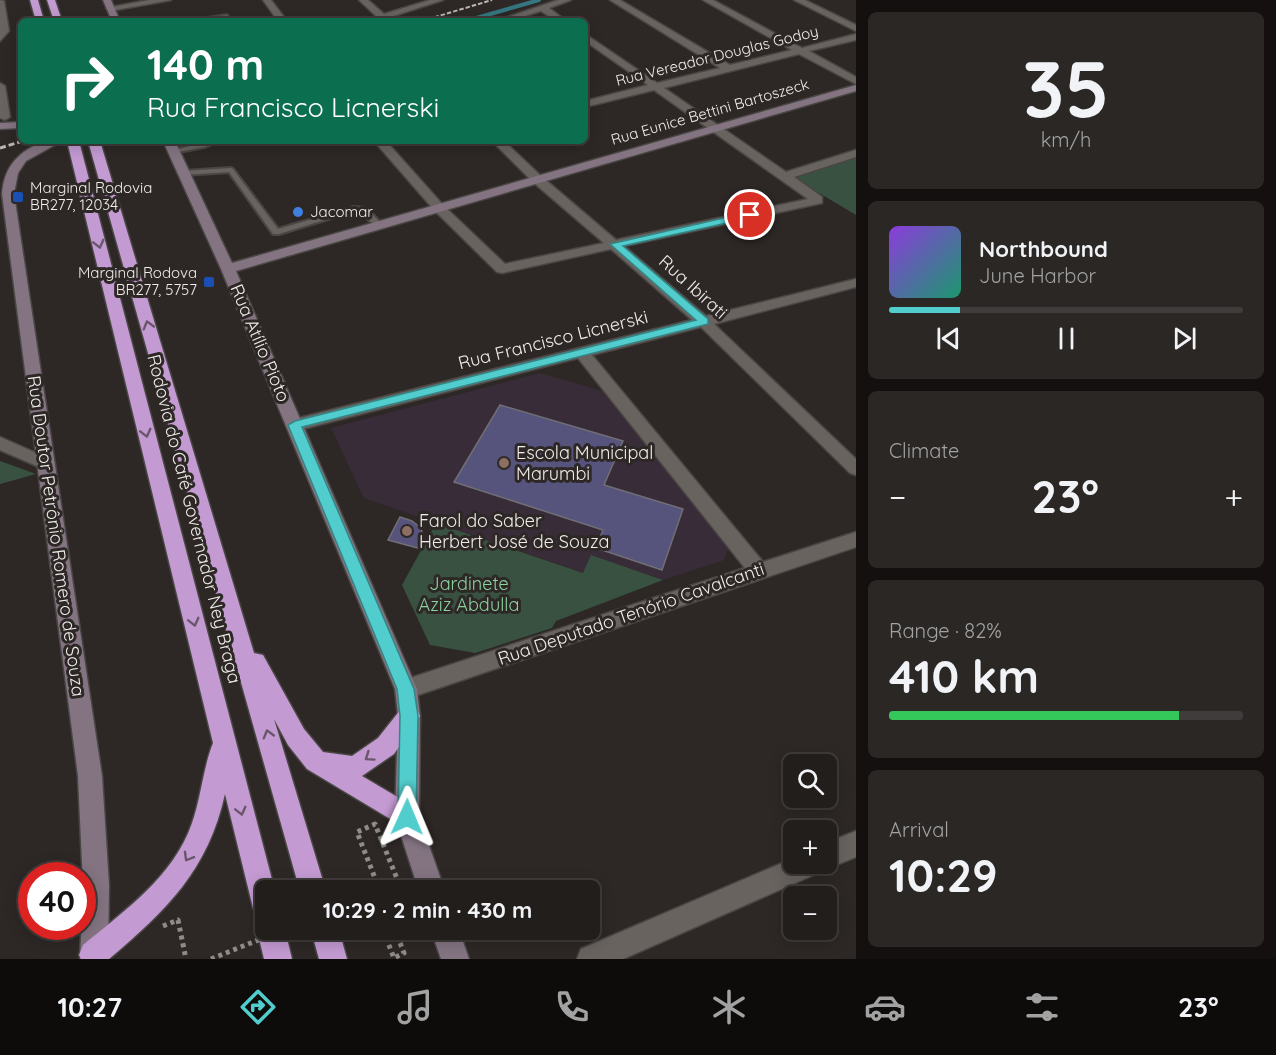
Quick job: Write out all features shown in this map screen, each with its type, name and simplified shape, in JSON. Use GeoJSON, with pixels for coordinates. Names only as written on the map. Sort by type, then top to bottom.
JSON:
{"type":"FeatureCollection","features":[{"type":"Feature","properties":{"kind":"highway"},"geometry":{"type":"LineString","coordinates":[[34,0],[39,18]]}},
{"type":"Feature","properties":{"kind":"highway"},"geometry":{"type":"LineString","coordinates":[[51,0],[56,18]]}},
{"type":"Feature","properties":{"kind":"highway","name":"Rodovia do Café Governador Ney Braga"},"geometry":{"type":"LineString","coordinates":[[68,144],[259,880]]}},
{"type":"Feature","properties":{"kind":"highway","name":"Rodovia do Café Governador Ney Braga"},"geometry":{"type":"LineString","coordinates":[[95,144],[310,880]]}},
{"type":"Feature","properties":{"kind":"highway"},"geometry":{"type":"LineString","coordinates":[[238,630],[296,737],[315,761],[407,817]]}},
{"type":"Feature","properties":{"kind":"highway"},"geometry":{"type":"LineString","coordinates":[[315,761],[355,768],[386,746],[409,716]]}},
{"type":"Feature","properties":{"kind":"highway"},"geometry":{"type":"LineString","coordinates":[[94,958],[159,898],[183,866],[200,837],[224,742]]}},
{"type":"Feature","properties":{"kind":"highway"},"geometry":{"type":"LineString","coordinates":[[273,940],[278,959]]}},
{"type":"Feature","properties":{"kind":"highway"},"geometry":{"type":"LineString","coordinates":[[328,940],[333,959]]}},
{"type":"Feature","properties":{"kind":"street"},"geometry":{"type":"LineString","coordinates":[[115,18],[109,4],[167,0]]}},
{"type":"Feature","properties":{"kind":"street"},"geometry":{"type":"LineString","coordinates":[[267,0],[281,18]]}},
{"type":"Feature","properties":{"kind":"street"},"geometry":{"type":"LineString","coordinates":[[363,0],[382,17]]}},
{"type":"Feature","properties":{"kind":"street"},"geometry":{"type":"LineString","coordinates":[[379,18],[439,0]]}},
{"type":"Feature","properties":{"kind":"street"},"geometry":{"type":"LineString","coordinates":[[510,18],[567,0]]}},
{"type":"Feature","properties":{"kind":"street"},"geometry":{"type":"LineString","coordinates":[[614,0],[729,69]]}},
{"type":"Feature","properties":{"kind":"street"},"geometry":{"type":"LineString","coordinates":[[707,0],[856,81]]}},
{"type":"Feature","properties":{"kind":"street"},"geometry":{"type":"LineString","coordinates":[[798,0],[856,28]]}},
{"type":"Feature","properties":{"kind":"street"},"geometry":{"type":"LineString","coordinates":[[0,2],[4,31],[0,38]]}},
{"type":"Feature","properties":{"kind":"street"},"geometry":{"type":"LineString","coordinates":[[543,8],[558,18]]}},
{"type":"Feature","properties":{"kind":"street","name":"Rua Vereador Douglas Godoy"},"geometry":{"type":"LineString","coordinates":[[588,103],[856,37]]}},
{"type":"Feature","properties":{"kind":"street"},"geometry":{"type":"LineString","coordinates":[[383,144],[439,208],[502,268],[818,200],[588,39]]}},
{"type":"Feature","properties":{"kind":"street"},"geometry":{"type":"LineString","coordinates":[[0,86],[2,122],[18,125]]}},
{"type":"Feature","properties":{"kind":"street","name":"Rua Eunice Bettini Bartoszeck"},"geometry":{"type":"LineString","coordinates":[[228,268],[856,88]]}},
{"type":"Feature","properties":{"kind":"street","name":"Rua Doutor Petrônio Romero de Souza"},"geometry":{"type":"LineString","coordinates":[[64,144],[24,155],[15,163],[8,183],[90,776],[96,885],[94,958]]}},
{"type":"Feature","properties":{"kind":"street","name":"Rua Ibirati"},"geometry":{"type":"LineString","coordinates":[[501,144],[537,179],[704,322],[856,469]]}},
{"type":"Feature","properties":{"kind":"street","name":"Rua Atílio Pioto"},"geometry":{"type":"LineString","coordinates":[[171,146],[228,268],[406,689],[409,716],[407,817],[428,880]]}},
{"type":"Feature","properties":{"kind":"street"},"geometry":{"type":"LineString","coordinates":[[786,176],[856,153]]}},
{"type":"Feature","properties":{"kind":"street","name":"Rua Francisco Licnerski"},"geometry":{"type":"LineString","coordinates":[[295,425],[853,287]]}},
{"type":"Feature","properties":{"kind":"street"},"geometry":{"type":"LineString","coordinates":[[582,353],[759,571]]}},
{"type":"Feature","properties":{"kind":"street"},"geometry":{"type":"LineString","coordinates":[[0,444],[46,464]]}},
{"type":"Feature","properties":{"kind":"street","name":"Rua Deputado Tenório Cavalcanti"},"geometry":{"type":"LineString","coordinates":[[406,689],[856,539]]}},
{"type":"Feature","properties":{"kind":"street"},"geometry":{"type":"LineString","coordinates":[[837,852],[856,844]]}},
{"type":"Feature","properties":{"kind":"street"},"geometry":{"type":"LineString","coordinates":[[591,959],[786,874]]}},
{"type":"Feature","properties":{"kind":"street"},"geometry":{"type":"LineString","coordinates":[[448,940],[455,959]]}},
{"type":"Feature","properties":{"kind":"lane"},"geometry":{"type":"LineString","coordinates":[[220,18],[227,17]]}},
{"type":"Feature","properties":{"kind":"lane"},"geometry":{"type":"LineString","coordinates":[[171,146],[208,144]]}},
{"type":"Feature","properties":{"kind":"lane"},"geometry":{"type":"LineString","coordinates":[[183,174],[214,169],[231,170],[276,231],[354,209],[363,210],[379,225]]}},
{"type":"Feature","properties":{"kind":"path"},"geometry":{"type":"LineString","coordinates":[[376,880],[357,832],[375,824],[398,880]]}},
{"type":"Feature","properties":{"kind":"path"},"geometry":{"type":"LineString","coordinates":[[211,959],[258,940]]}},
{"type":"Feature","properties":{"kind":"path"},"geometry":{"type":"LineString","coordinates":[[387,940],[394,958],[404,953],[399,940]]}},
{"type":"Feature","properties":{"kind":"shaded area","name":"Escola Municipal Marumbi"},"geometry":{"type":"Polygon","coordinates":[[[540,373],[602,391],[729,547],[724,560],[663,580],[591,555],[584,573],[364,498],[331,428],[540,373]]]}},
{"type":"Feature","properties":{"kind":"green space"},"geometry":{"type":"Polygon","coordinates":[[[856,157],[856,215],[794,178],[856,157]]]}},
{"type":"Feature","properties":{"kind":"green space"},"geometry":{"type":"Polygon","coordinates":[[[0,461],[36,474],[0,484],[0,461]]]}},
{"type":"Feature","properties":{"kind":"green space","name":"Jardinete Aziz Abdulla"},"geometry":{"type":"Polygon","coordinates":[[[436,523],[583,573],[591,555],[663,580],[556,621],[552,628],[475,653],[430,645],[402,585],[436,523]]]}},
{"type":"Feature","properties":{"kind":"building"},"geometry":{"type":"Polygon","coordinates":[[[500,405],[623,441],[604,485],[683,509],[662,570],[596,548],[603,530],[454,482],[500,405]]]}},
{"type":"Feature","properties":{"kind":"building","name":"Farol do Saber Herbert José de Souza"},"geometry":{"type":"Polygon","coordinates":[[[400,517],[412,521],[421,528],[423,538],[418,548],[388,540],[400,517]]]}},
{"type":"Feature","properties":{"kind":"waterway"},"geometry":{"type":"LineString","coordinates":[[476,18],[539,0]]}},
{"type":"Feature","properties":{"kind":"railway"},"geometry":{"type":"LineString","coordinates":[[432,18],[492,0]]}},
{"type":"Feature","properties":{"kind":"railway"},"geometry":{"type":"LineString","coordinates":[[0,148],[18,143]]}},
{"type":"Feature","properties":{"kind":"place","name":"Marginal Rodovia BR277, 12034"},"geometry":{"type":"Point","coordinates":[18,197]}},
{"type":"Feature","properties":{"kind":"place","name":"Jacomar"},"geometry":{"type":"Point","coordinates":[298,212]}},
{"type":"Feature","properties":{"kind":"place","name":"Marginal Rodova BR277, 5757"},"geometry":{"type":"Point","coordinates":[209,282]}},
{"type":"Feature","properties":{"kind":"place","name":"Escola Municipal Marumbi"},"geometry":{"type":"Point","coordinates":[504,463]}},
{"type":"Feature","properties":{"kind":"place","name":"Farol do Saber Herbert José de Souza"},"geometry":{"type":"Point","coordinates":[407,531]}},
{"type":"Feature","properties":{"kind":"route"},"geometry":{"type":"LineString","coordinates":[[407,817],[409,716],[406,689],[295,425],[704,322],[615,244],[750,215]]}}]}
